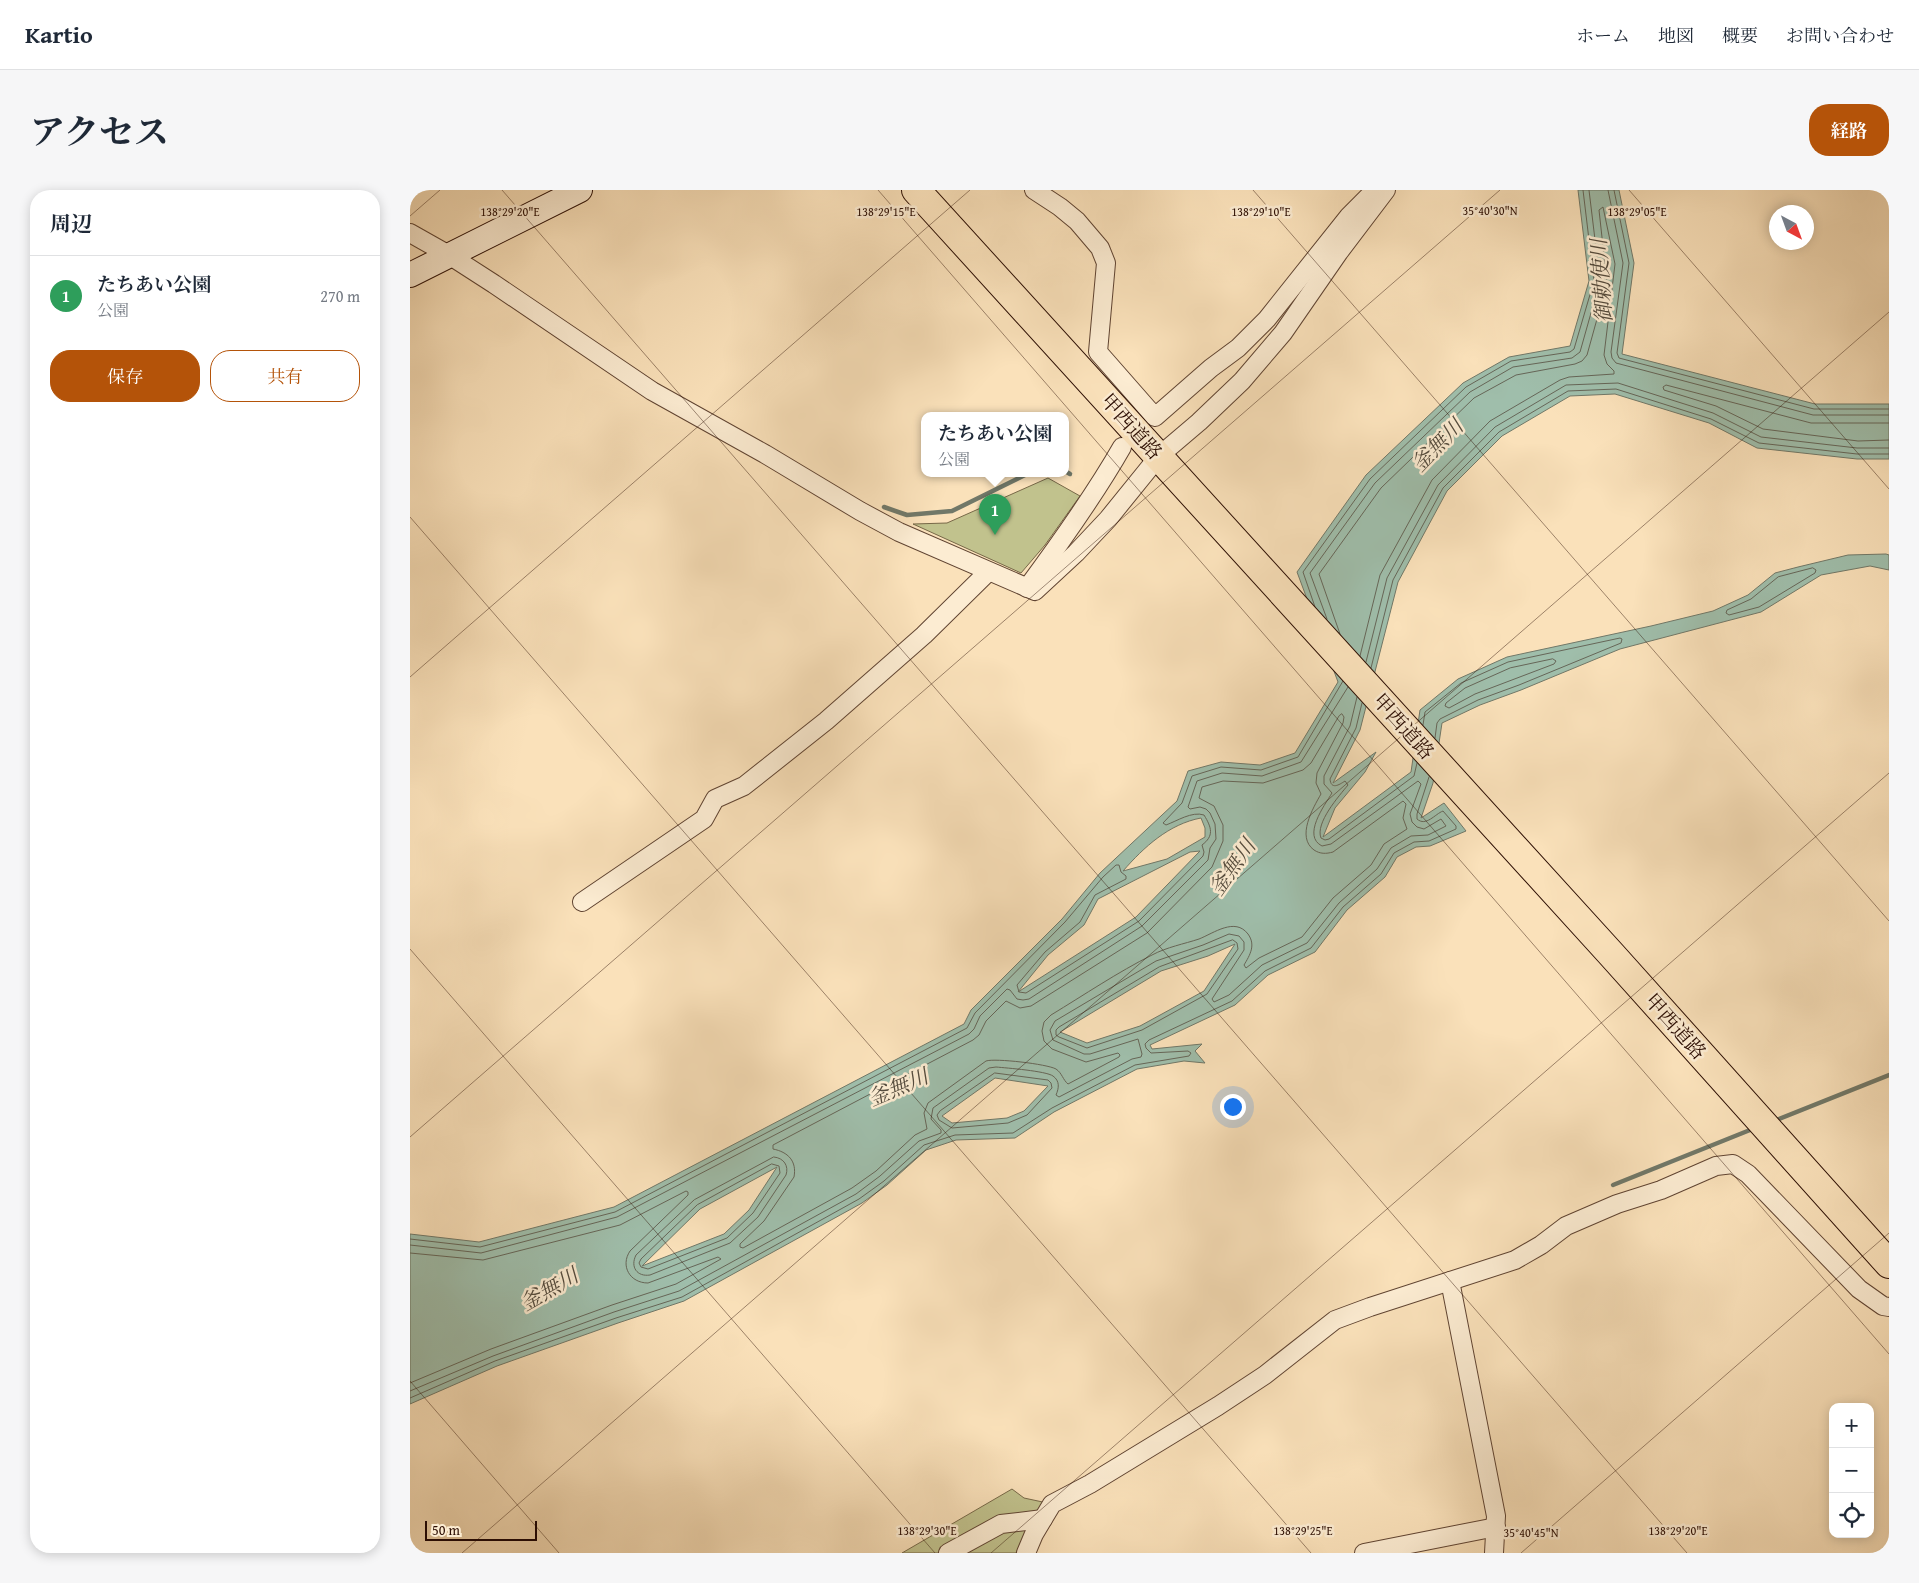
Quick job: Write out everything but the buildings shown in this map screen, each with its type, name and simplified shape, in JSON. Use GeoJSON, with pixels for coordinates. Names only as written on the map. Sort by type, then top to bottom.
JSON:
{"type":"FeatureCollection","features":[{"type":"Feature","properties":{"kind":"highway","name":"甲西道路"},"geometry":{"type":"LineString","coordinates":[[916,190],[1889,1264]]}},
{"type":"Feature","properties":{"kind":"main road"},"geometry":{"type":"LineString","coordinates":[[410,275],[580,190]]}},
{"type":"Feature","properties":{"kind":"street"},"geometry":{"type":"LineString","coordinates":[[1034,190],[1077,221],[1100,248],[1106,263],[1098,352],[1155,417],[1211,368],[1238,348],[1267,319],[1349,216],[1374,190]]}},
{"type":"Feature","properties":{"kind":"street"},"geometry":{"type":"LineString","coordinates":[[410,233],[449,255],[652,391],[899,532],[1035,591],[1076,553],[1108,519],[1167,465],[1199,422],[1242,380],[1283,333],[1339,252],[1386,190]]}},
{"type":"Feature","properties":{"kind":"street"},"geometry":{"type":"LineString","coordinates":[[1027,588],[1074,525],[1122,447]]}},
{"type":"Feature","properties":{"kind":"street"},"geometry":{"type":"LineString","coordinates":[[582,902],[704,819],[715,799],[744,786],[826,721],[924,635],[988,572]]}},
{"type":"Feature","properties":{"kind":"street"},"geometry":{"type":"LineString","coordinates":[[1026,1553],[1052,1504],[1090,1484],[1218,1406],[1265,1375],[1335,1320],[1514,1260],[1540,1245],[1566,1226],[1617,1204],[1661,1190],[1716,1166],[1733,1164],[1748,1174],[1859,1289],[1883,1306],[1889,1308]]}},
{"type":"Feature","properties":{"kind":"street"},"geometry":{"type":"LineString","coordinates":[[1450,1281],[1496,1516],[1494,1553]]}},
{"type":"Feature","properties":{"kind":"street"},"geometry":{"type":"LineString","coordinates":[[948,1553],[1001,1524],[1043,1519]]}},
{"type":"Feature","properties":{"kind":"street"},"geometry":{"type":"LineString","coordinates":[[1364,1553],[1496,1527]]}},
{"type":"Feature","properties":{"kind":"green space"},"geometry":{"type":"Polygon","coordinates":[[[1048,478],[1080,496],[1045,545],[1021,573],[913,524],[947,523],[1048,478]]]}},
{"type":"Feature","properties":{"kind":"green space"},"geometry":{"type":"Polygon","coordinates":[[[1012,1489],[1024,1498],[1052,1504],[1031,1521],[1016,1553],[902,1553],[1012,1489]]]}},
{"type":"Feature","properties":{"kind":"water"},"geometry":{"type":"Polygon","coordinates":[[[1578,190],[1619,190],[1634,263],[1622,354],[1815,404],[1889,404],[1889,459],[1857,459],[1757,448],[1709,423],[1615,394],[1570,396],[1502,436],[1447,491],[1398,582],[1360,730],[1333,783],[1376,752],[1365,772],[1335,808],[1323,837],[1411,772],[1420,710],[1458,679],[1507,657],[1713,611],[1748,595],[1775,573],[1798,567],[1848,555],[1886,554],[1889,555],[1889,570],[1870,566],[1821,575],[1761,612],[1620,649],[1480,705],[1442,723],[1433,783],[1421,818],[1444,803],[1466,831],[1430,846],[1416,847],[1397,857],[1385,877],[1347,910],[1315,952],[1268,975],[1235,1005],[1150,1045],[1152,1049],[1202,1044],[1195,1051],[1205,1063],[1184,1061],[1137,1069],[1054,1112],[1015,1138],[956,1140],[926,1150],[887,1185],[862,1203],[684,1301],[497,1366],[410,1404],[410,1234],[479,1242],[614,1207],[964,1024],[971,1010],[1062,919],[1100,873],[1177,801],[1188,771],[1221,762],[1260,765],[1295,753],[1338,682],[1297,572],[1366,475],[1463,383],[1509,357],[1570,346],[1589,281],[1578,190]],[[1201,818],[1178,825],[1148,845],[1123,871],[1167,859],[1205,837],[1205,828],[1201,818]],[[1200,851],[1190,852],[1098,899],[1084,925],[1048,955],[1018,992],[1136,917],[1200,851]],[[1235,944],[1208,956],[1161,971],[1060,1032],[1087,1043],[1140,1026],[1204,991],[1235,944]],[[995,1078],[942,1116],[952,1123],[1007,1118],[1024,1111],[1048,1086],[995,1078]],[[777,1167],[700,1209],[642,1266],[724,1234],[749,1210],[777,1167]]]}},
{"type":"Feature","properties":{"kind":"waterway"},"geometry":{"type":"LineString","coordinates":[[884,507],[907,515],[952,511],[1021,477]]}},
{"type":"Feature","properties":{"kind":"waterway"},"geometry":{"type":"LineString","coordinates":[[1774,1121],[1889,1075]]}},
{"type":"Feature","properties":{"kind":"waterway"},"geometry":{"type":"LineString","coordinates":[[1613,1185],[1755,1128]]}},
{"type":"Feature","properties":{"kind":"place","name":"たちあい公園"},"geometry":{"type":"Point","coordinates":[995,535]}},
{"type":"Feature","properties":{"kind":"water label","name":"御勅使川"},"geometry":{"type":"Point","coordinates":[1601,281]}},
{"type":"Feature","properties":{"kind":"water label","name":"釜無川"},"geometry":{"type":"Point","coordinates":[1437,445]}},
{"type":"Feature","properties":{"kind":"water label","name":"釜無川"},"geometry":{"type":"Point","coordinates":[1232,867]}},
{"type":"Feature","properties":{"kind":"water label","name":"釜無川"},"geometry":{"type":"Point","coordinates":[898,1087]}},
{"type":"Feature","properties":{"kind":"water label","name":"釜無川"},"geometry":{"type":"Point","coordinates":[549,1289]}}]}
